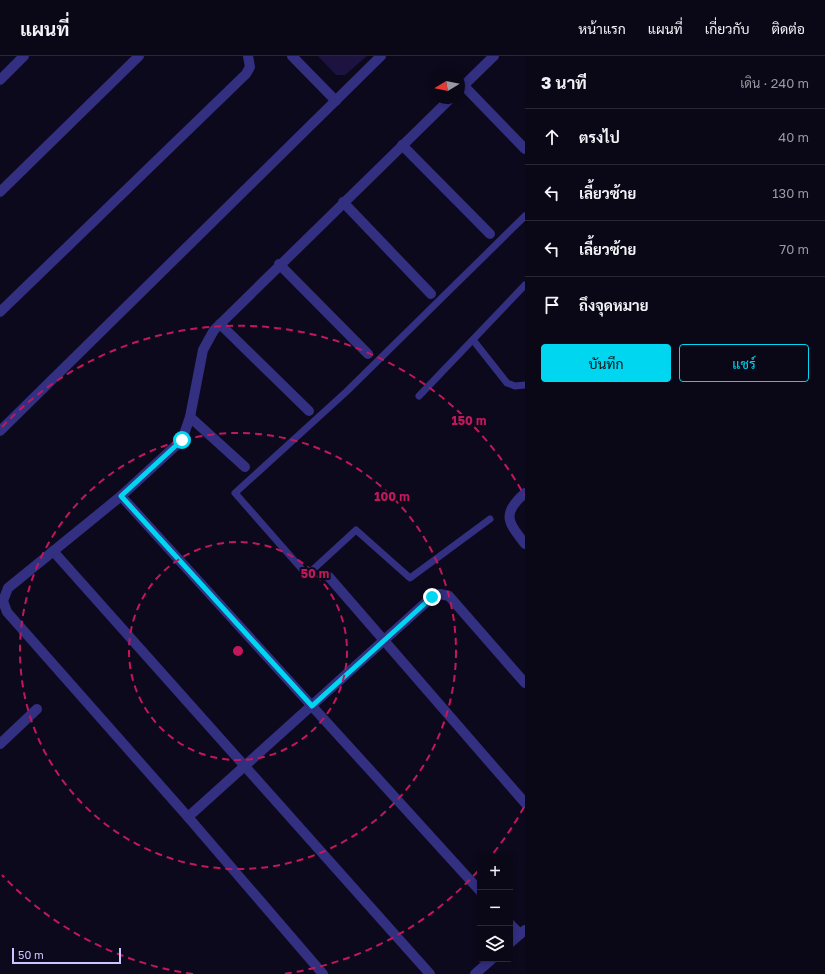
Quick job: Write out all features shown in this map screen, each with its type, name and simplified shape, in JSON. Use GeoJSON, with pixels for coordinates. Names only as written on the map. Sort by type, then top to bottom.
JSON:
{"type":"FeatureCollection","features":[{"type":"Feature","properties":{"kind":"street"},"geometry":{"type":"LineString","coordinates":[[0,80],[24,56]]}},
{"type":"Feature","properties":{"kind":"street"},"geometry":{"type":"LineString","coordinates":[[0,192],[139,56]]}},
{"type":"Feature","properties":{"kind":"street"},"geometry":{"type":"LineString","coordinates":[[0,312],[246,74],[250,67],[248,56]]}},
{"type":"Feature","properties":{"kind":"street"},"geometry":{"type":"LineString","coordinates":[[292,56],[336,101]]}},
{"type":"Feature","properties":{"kind":"street"},"geometry":{"type":"LineString","coordinates":[[0,431],[381,56]]}},
{"type":"Feature","properties":{"kind":"street"},"geometry":{"type":"LineString","coordinates":[[465,84],[494,56]]}},
{"type":"Feature","properties":{"kind":"street"},"geometry":{"type":"LineString","coordinates":[[465,92],[525,149]]}},
{"type":"Feature","properties":{"kind":"street"},"geometry":{"type":"LineString","coordinates":[[322,974],[188,817],[7,612],[3,601],[8,588],[121,496],[182,440],[190,417],[203,350],[214,330],[279,264],[445,104]]}},
{"type":"Feature","properties":{"kind":"street"},"geometry":{"type":"LineString","coordinates":[[402,146],[490,234]]}},
{"type":"Feature","properties":{"kind":"street"},"geometry":{"type":"LineString","coordinates":[[343,202],[431,294]]}},
{"type":"Feature","properties":{"kind":"street"},"geometry":{"type":"LineString","coordinates":[[279,264],[368,354]]}},
{"type":"Feature","properties":{"kind":"street"},"geometry":{"type":"LineString","coordinates":[[220,324],[310,412]]}},
{"type":"Feature","properties":{"kind":"street"},"geometry":{"type":"LineString","coordinates":[[190,417],[246,467]]}},
{"type":"Feature","properties":{"kind":"street"},"geometry":{"type":"LineString","coordinates":[[525,493],[514,503],[510,510],[509,518],[510,524],[525,544]]}},
{"type":"Feature","properties":{"kind":"street"},"geometry":{"type":"LineString","coordinates":[[121,496],[479,890]]}},
{"type":"Feature","properties":{"kind":"street"},"geometry":{"type":"LineString","coordinates":[[53,551],[430,974]]}},
{"type":"Feature","properties":{"kind":"street"},"geometry":{"type":"LineString","coordinates":[[329,577],[525,804]]}},
{"type":"Feature","properties":{"kind":"street"},"geometry":{"type":"LineString","coordinates":[[188,817],[432,597],[440,594],[448,596],[525,683]]}},
{"type":"Feature","properties":{"kind":"street"},"geometry":{"type":"LineString","coordinates":[[0,744],[37,709]]}},
{"type":"Feature","properties":{"kind":"street"},"geometry":{"type":"LineString","coordinates":[[513,926],[522,932],[513,940]]}},
{"type":"Feature","properties":{"kind":"street"},"geometry":{"type":"LineString","coordinates":[[481,972],[489,962]]}},
{"type":"Feature","properties":{"kind":"lane"},"geometry":{"type":"LineString","coordinates":[[490,519],[410,578],[356,530],[307,574],[235,493],[346,392],[525,216]]}},
{"type":"Feature","properties":{"kind":"lane"},"geometry":{"type":"LineString","coordinates":[[419,396],[525,285]]}},
{"type":"Feature","properties":{"kind":"lane"},"geometry":{"type":"LineString","coordinates":[[473,340],[507,383],[515,386],[525,385]]}},
{"type":"Feature","properties":{"kind":"building"},"geometry":{"type":"Polygon","coordinates":[[[318,56],[367,56],[345,75],[336,75],[318,56]]]}},
{"type":"Feature","properties":{"kind":"route"},"geometry":{"type":"LineString","coordinates":[[182,440],[121,496],[312,706],[432,597]]}}]}
